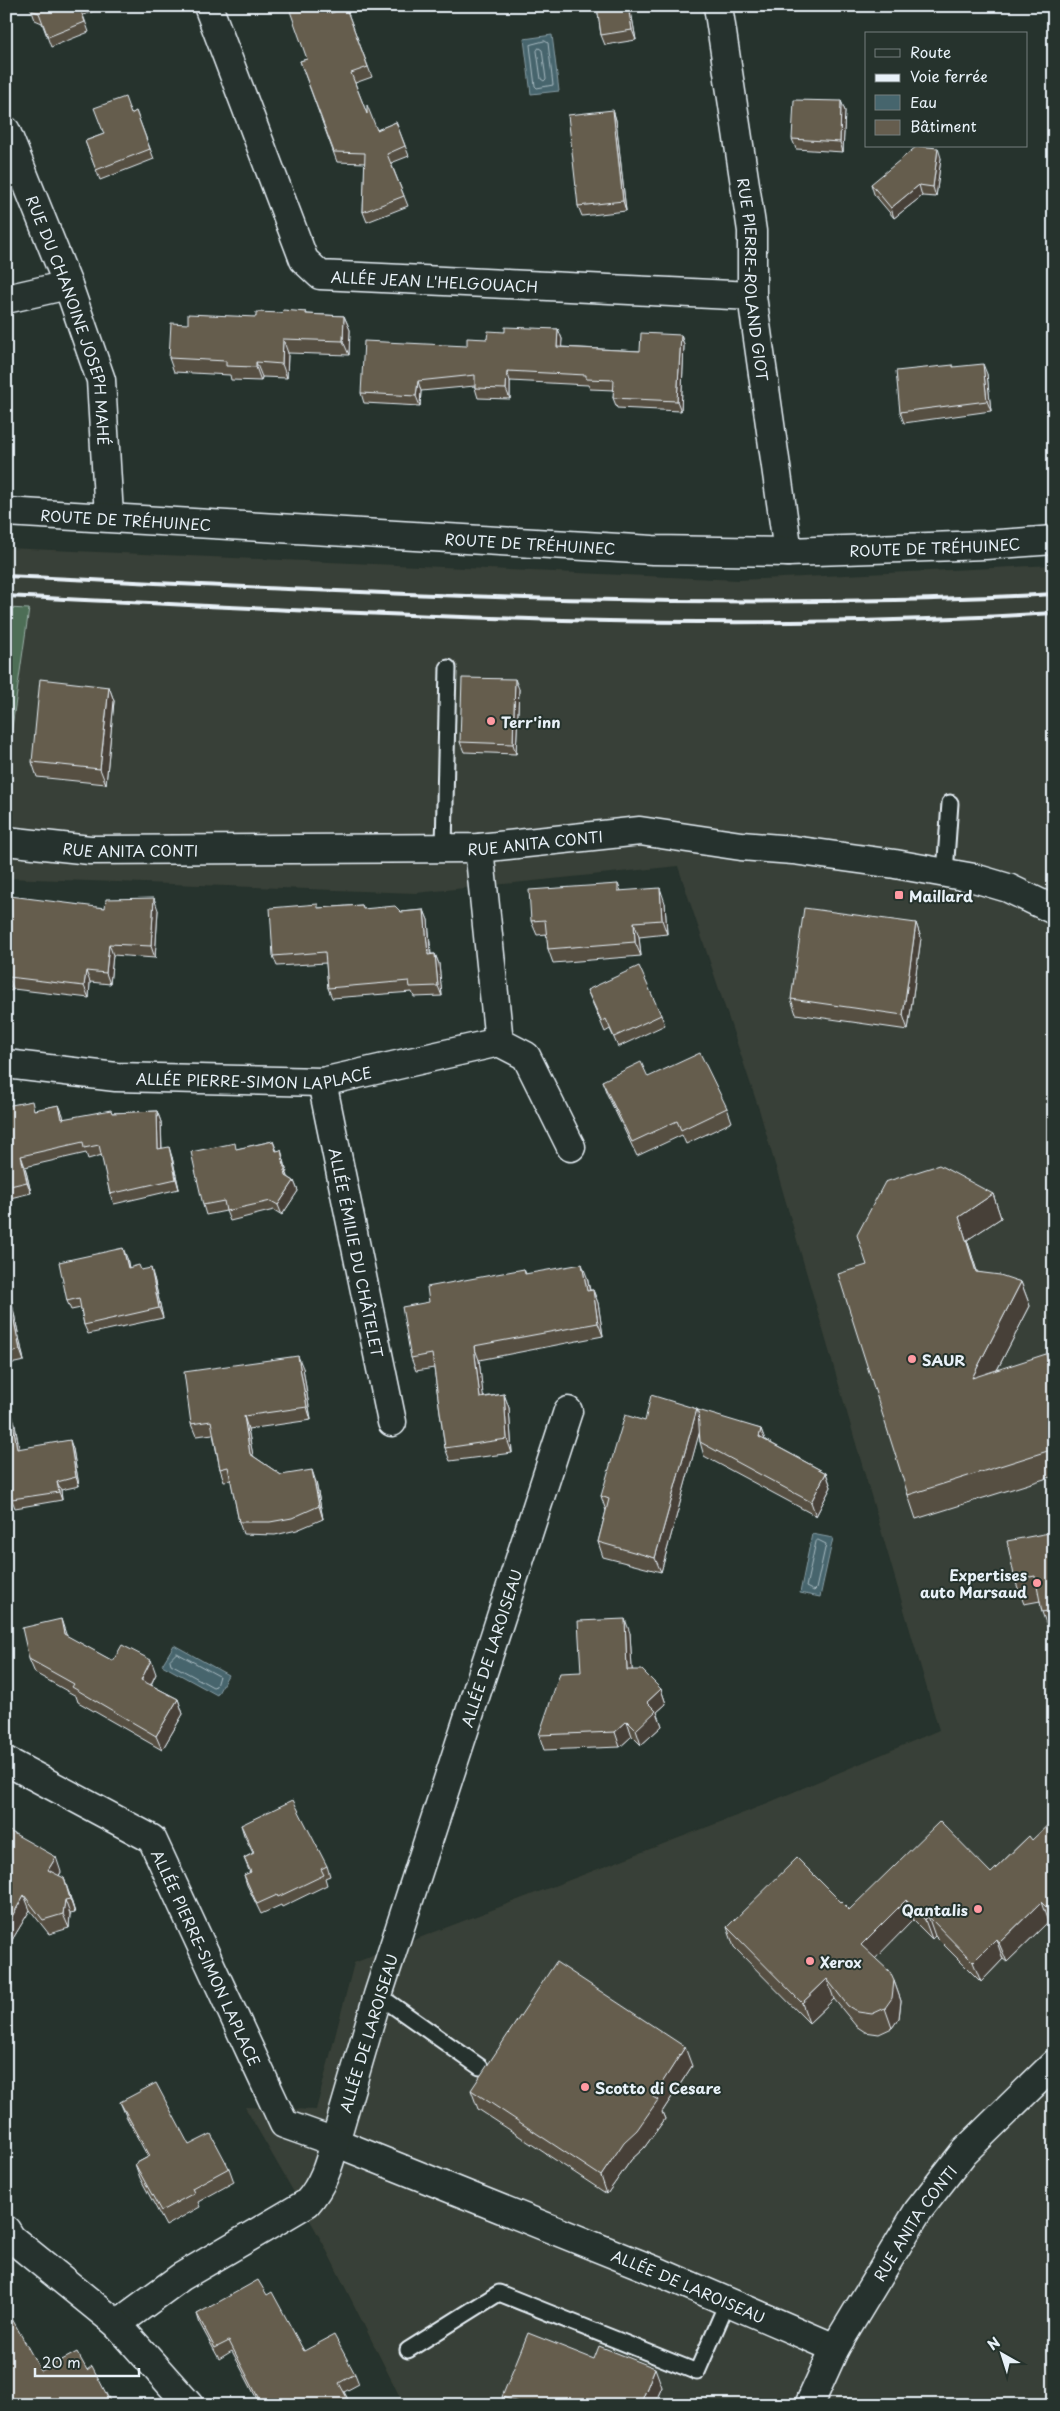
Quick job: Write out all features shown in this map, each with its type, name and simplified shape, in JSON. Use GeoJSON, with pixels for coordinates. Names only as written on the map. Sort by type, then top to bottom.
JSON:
{"type":"FeatureCollection","features":[{"type":"Feature","properties":{"kind":"street","name":"ALLÉE JEAN L'HELGOUACH"},"geometry":{"type":"LineString","coordinates":[[208,6],[304,260],[320,275],[752,296]]}},
{"type":"Feature","properties":{"kind":"street","name":"RUE PIERRE-ROLAND GIOT"},"geometry":{"type":"LineString","coordinates":[[718,6],[752,231],[752,296],[788,552]]}},
{"type":"Feature","properties":{"kind":"street","name":"RUE DU CHANOINE JOSEPH MAHÉ"},"geometry":{"type":"LineString","coordinates":[[6,131],[68,285],[101,380],[109,516]]}},
{"type":"Feature","properties":{"kind":"street"},"geometry":{"type":"LineString","coordinates":[[6,299],[68,285]]}},
{"type":"Feature","properties":{"kind":"street","name":"ROUTE DE TRÉHUINEC"},"geometry":{"type":"LineString","coordinates":[[6,512],[109,516],[652,550],[788,552],[986,545],[1054,540]]}},
{"type":"Feature","properties":{"kind":"street","name":"RUE ANITA CONTI"},"geometry":{"type":"LineString","coordinates":[[6,841],[90,850],[479,848],[640,831],[741,846],[821,854],[945,873],[1008,888],[1054,910]]}},
{"type":"Feature","properties":{"kind":"street"},"geometry":{"type":"LineString","coordinates":[[479,848],[499,1042],[526,1056],[571,1147]]}},
{"type":"Feature","properties":{"kind":"street","name":"ALLÉE PIERRE-SIMON LAPLACE"},"geometry":{"type":"LineString","coordinates":[[6,1064],[116,1077],[322,1082],[499,1042]]}},
{"type":"Feature","properties":{"kind":"street","name":"ALLÉE ÉMILIE DU CHÂTELET"},"geometry":{"type":"LineString","coordinates":[[322,1082],[392,1422]]}},
{"type":"Feature","properties":{"kind":"street","name":"ALLÉE DE LAROISEAU"},"geometry":{"type":"LineString","coordinates":[[568,1411],[378,1995],[335,2142],[728,2301],[835,2348]]}},
{"type":"Feature","properties":{"kind":"street","name":"ALLÉE PIERRE-SIMON LAPLACE"},"geometry":{"type":"LineString","coordinates":[[6,1761],[152,1839],[284,2124],[335,2142]]}},
{"type":"Feature","properties":{"kind":"street","name":"RUE ANITA CONTI"},"geometry":{"type":"LineString","coordinates":[[808,2405],[835,2348],[918,2211],[964,2152],[1054,2064]]}},
{"type":"Feature","properties":{"kind":"street"},"geometry":{"type":"LineString","coordinates":[[117,2324],[181,2277],[307,2203],[318,2191],[329,2164],[335,2142]]}},
{"type":"Feature","properties":{"kind":"street"},"geometry":{"type":"LineString","coordinates":[[6,2230],[11,2238],[117,2324],[188,2405]]}},
{"type":"Feature","properties":{"kind":"lane"},"geometry":{"type":"LineString","coordinates":[[444,848],[448,668]]}},
{"type":"Feature","properties":{"kind":"lane"},"geometry":{"type":"LineString","coordinates":[[945,873],[950,803]]}},
{"type":"Feature","properties":{"kind":"lane"},"geometry":{"type":"LineString","coordinates":[[378,1995],[480,2067]]}},
{"type":"Feature","properties":{"kind":"lane"},"geometry":{"type":"LineString","coordinates":[[408,2350],[499,2293],[698,2372],[728,2301]]}},
{"type":"Feature","properties":{"kind":"shaded area"},"geometry":{"type":"Polygon","coordinates":[[[6,548],[738,580],[1054,565],[1054,2405],[404,2405],[323,2243],[245,2107],[316,2110],[354,1963],[749,1811],[939,1730],[759,1109],[678,866],[416,893],[6,878],[6,769],[29,609],[6,608],[6,548]]]}},
{"type":"Feature","properties":{"kind":"green space"},"geometry":{"type":"Polygon","coordinates":[[[6,608],[29,609],[6,769],[6,608]]]}},
{"type":"Feature","properties":{"kind":"water"},"geometry":{"type":"Polygon","coordinates":[[[552,35],[559,91],[531,94],[524,39],[552,35]]]}},
{"type":"Feature","properties":{"kind":"water"},"geometry":{"type":"Polygon","coordinates":[[[812,1534],[833,1538],[820,1597],[800,1593],[812,1534]]]}},
{"type":"Feature","properties":{"kind":"water"},"geometry":{"type":"Polygon","coordinates":[[[174,1645],[228,1675],[217,1695],[162,1665],[174,1645]]]}},
{"type":"Feature","properties":{"kind":"building"},"geometry":{"type":"Polygon","coordinates":[[[30,6],[79,6],[85,22],[48,37],[39,13],[31,10],[30,6]]]}},
{"type":"Feature","properties":{"kind":"building"},"geometry":{"type":"Polygon","coordinates":[[[304,6],[328,6],[331,13],[346,8],[368,67],[351,73],[367,114],[367,105],[377,130],[396,122],[405,146],[387,154],[404,196],[363,212],[365,153],[334,152],[300,61],[307,59],[290,11],[304,6]]]}},
{"type":"Feature","properties":{"kind":"building"},"geometry":{"type":"Polygon","coordinates":[[[597,6],[628,6],[632,30],[601,35],[597,6]]]}},
{"type":"Feature","properties":{"kind":"building"},"geometry":{"type":"Polygon","coordinates":[[[125,97],[131,114],[136,111],[150,149],[96,170],[85,141],[104,134],[94,108],[125,97]]]}},
{"type":"Feature","properties":{"kind":"building"},"geometry":{"type":"Polygon","coordinates":[[[794,100],[841,101],[840,142],[792,139],[794,100]]]}},
{"type":"Feature","properties":{"kind":"building"},"geometry":{"type":"Polygon","coordinates":[[[613,110],[623,201],[578,206],[568,115],[613,110]]]}},
{"type":"Feature","properties":{"kind":"building"},"geometry":{"type":"Polygon","coordinates":[[[915,148],[938,148],[933,187],[919,185],[891,208],[871,184],[915,148]]]}},
{"type":"Feature","properties":{"kind":"building"},"geometry":{"type":"Polygon","coordinates":[[[283,310],[306,312],[306,314],[344,316],[343,341],[283,339],[282,364],[256,362],[256,367],[226,366],[226,361],[169,358],[171,323],[188,324],[188,314],[256,317],[256,312],[282,313],[283,310]]]}},
{"type":"Feature","properties":{"kind":"building"},"geometry":{"type":"Polygon","coordinates":[[[505,327],[558,329],[557,347],[640,351],[641,333],[681,335],[677,401],[613,398],[614,380],[586,379],[586,375],[507,371],[506,389],[475,388],[475,375],[418,381],[416,396],[361,393],[364,341],[467,346],[467,338],[487,339],[488,331],[505,332],[505,327]]]}},
{"type":"Feature","properties":{"kind":"building"},"geometry":{"type":"Polygon","coordinates":[[[983,364],[987,401],[900,412],[896,371],[983,364]]]}},
{"type":"Feature","properties":{"kind":"building","name":"Terr'inn"},"geometry":{"type":"Polygon","coordinates":[[[462,678],[515,679],[513,744],[460,742],[462,678]]]}},
{"type":"Feature","properties":{"kind":"building"},"geometry":{"type":"Polygon","coordinates":[[[40,679],[109,687],[100,769],[32,762],[40,679]]]}},
{"type":"Feature","properties":{"kind":"building"},"geometry":{"type":"Polygon","coordinates":[[[618,884],[618,891],[660,888],[662,920],[634,922],[635,942],[548,949],[545,920],[531,921],[529,890],[618,884]]]}},
{"type":"Feature","properties":{"kind":"building"},"geometry":{"type":"Polygon","coordinates":[[[10,896],[105,908],[106,899],[154,898],[151,946],[109,944],[106,973],[86,971],[84,986],[9,977],[6,979],[6,909],[9,909],[10,896]]]}},
{"type":"Feature","properties":{"kind":"building"},"geometry":{"type":"Polygon","coordinates":[[[318,904],[318,908],[362,905],[363,909],[395,906],[401,912],[424,910],[428,955],[435,954],[438,986],[410,987],[409,981],[328,988],[325,952],[273,956],[270,908],[318,904]]]}},
{"type":"Feature","properties":{"kind":"building"},"geometry":{"type":"Polygon","coordinates":[[[804,908],[916,923],[903,1015],[791,999],[804,908]]]}},
{"type":"Feature","properties":{"kind":"building"},"geometry":{"type":"Polygon","coordinates":[[[639,966],[661,1015],[614,1037],[606,1019],[602,1022],[587,990],[639,966]]]}},
{"type":"Feature","properties":{"kind":"building"},"geometry":{"type":"Polygon","coordinates":[[[700,1053],[727,1108],[681,1130],[677,1121],[632,1142],[602,1081],[641,1062],[648,1077],[700,1053]]]}},
{"type":"Feature","properties":{"kind":"building"},"geometry":{"type":"Polygon","coordinates":[[[32,1101],[34,1110],[59,1105],[62,1119],[111,1110],[112,1113],[157,1111],[158,1149],[169,1147],[176,1179],[110,1194],[99,1145],[84,1148],[83,1142],[21,1156],[27,1182],[6,1187],[6,1106],[32,1101]]]}},
{"type":"Feature","properties":{"kind":"building"},"geometry":{"type":"Polygon","coordinates":[[[273,1141],[276,1151],[281,1150],[286,1176],[294,1181],[278,1205],[271,1201],[226,1211],[224,1201],[203,1205],[191,1152],[235,1143],[236,1149],[273,1141]]]}},
{"type":"Feature","properties":{"kind":"building","name":"SAUR"},"geometry":{"type":"Polygon","coordinates":[[[939,1165],[993,1194],[959,1217],[976,1272],[1000,1275],[1021,1282],[972,1378],[1046,1354],[1054,1380],[1054,1449],[908,1495],[838,1274],[867,1265],[857,1235],[885,1182],[939,1165]]]}},
{"type":"Feature","properties":{"kind":"building"},"geometry":{"type":"Polygon","coordinates":[[[123,1248],[128,1268],[139,1265],[141,1270],[151,1268],[159,1308],[84,1325],[79,1298],[67,1301],[59,1262],[123,1248]]]}},
{"type":"Feature","properties":{"kind":"building"},"geometry":{"type":"Polygon","coordinates":[[[582,1264],[587,1291],[593,1290],[598,1323],[474,1346],[480,1398],[504,1394],[507,1439],[445,1448],[432,1354],[411,1358],[402,1307],[429,1302],[427,1287],[524,1269],[525,1274],[582,1264]]]}},
{"type":"Feature","properties":{"kind":"building"},"geometry":{"type":"Polygon","coordinates":[[[6,1289],[20,1350],[6,1353],[6,1289]]]}},
{"type":"Feature","properties":{"kind":"building"},"geometry":{"type":"Polygon","coordinates":[[[298,1356],[307,1407],[244,1416],[250,1454],[281,1475],[312,1470],[319,1506],[292,1518],[270,1522],[239,1522],[228,1467],[220,1469],[211,1421],[191,1424],[184,1372],[298,1356]]]}},
{"type":"Feature","properties":{"kind":"building"},"geometry":{"type":"Polygon","coordinates":[[[651,1395],[697,1409],[655,1558],[598,1542],[609,1499],[601,1496],[625,1415],[645,1421],[651,1395]]]}},
{"type":"Feature","properties":{"kind":"building"},"geometry":{"type":"Polygon","coordinates":[[[698,1410],[761,1429],[759,1437],[826,1473],[811,1502],[700,1442],[698,1410]]]}},
{"type":"Feature","properties":{"kind":"building"},"geometry":{"type":"Polygon","coordinates":[[[11,1411],[17,1449],[70,1440],[76,1477],[57,1482],[59,1492],[12,1499],[10,1491],[6,1492],[6,1412],[11,1411]]]}},
{"type":"Feature","properties":{"kind":"building"},"geometry":{"type":"Polygon","coordinates":[[[1054,1532],[1054,1610],[1042,1612],[1035,1576],[1015,1580],[1007,1541],[1054,1532]]]}},
{"type":"Feature","properties":{"kind":"building"},"geometry":{"type":"Polygon","coordinates":[[[61,1619],[64,1634],[113,1661],[122,1645],[151,1660],[141,1680],[178,1699],[156,1736],[72,1687],[74,1684],[29,1659],[22,1628],[61,1619]]]}},
{"type":"Feature","properties":{"kind":"building"},"geometry":{"type":"Polygon","coordinates":[[[625,1619],[627,1670],[642,1670],[661,1689],[647,1702],[656,1711],[636,1730],[627,1721],[615,1732],[539,1735],[560,1673],[581,1672],[578,1621],[625,1619]]]}},
{"type":"Feature","properties":{"kind":"building"},"geometry":{"type":"Polygon","coordinates":[[[293,1800],[327,1866],[321,1869],[324,1875],[278,1897],[277,1895],[257,1904],[244,1875],[251,1872],[244,1858],[254,1853],[241,1825],[293,1800]]]}},
{"type":"Feature","properties":{"kind":"building"},"geometry":{"type":"Polygon","coordinates":[[[1054,1819],[1054,1899],[1046,1907],[1041,1902],[999,1943],[996,1939],[973,1962],[928,1916],[925,1920],[906,1900],[861,1945],[890,1972],[894,1981],[892,1998],[885,2008],[872,2014],[858,2012],[848,2006],[827,1979],[802,2003],[727,1927],[797,1858],[849,1910],[940,1821],[991,1873],[1029,1836],[1032,1840],[1054,1819]]]}},
{"type":"Feature","properties":{"kind":"building"},"geometry":{"type":"Polygon","coordinates":[[[6,1829],[56,1857],[48,1870],[64,1878],[70,1899],[65,1900],[63,1914],[43,1920],[24,1895],[6,1927],[6,1829]]]}},
{"type":"Feature","properties":{"kind":"building","name":"Scotto di Cesare"},"geometry":{"type":"Polygon","coordinates":[[[556,1962],[685,2047],[653,2097],[658,2100],[637,2130],[624,2142],[601,2176],[471,2090],[556,1962]]]}},
{"type":"Feature","properties":{"kind":"building"},"geometry":{"type":"Polygon","coordinates":[[[156,2083],[189,2145],[211,2134],[229,2168],[192,2188],[194,2193],[161,2211],[135,2164],[150,2156],[120,2102],[156,2083]]]}},
{"type":"Feature","properties":{"kind":"building"},"geometry":{"type":"Polygon","coordinates":[[[258,2280],[267,2295],[272,2292],[304,2351],[334,2335],[355,2374],[339,2383],[351,2405],[262,2405],[229,2341],[215,2348],[197,2314],[258,2280]]]}},
{"type":"Feature","properties":{"kind":"building"},"geometry":{"type":"Polygon","coordinates":[[[6,2308],[41,2371],[77,2352],[87,2370],[92,2366],[112,2405],[6,2405],[6,2308]]]}},
{"type":"Feature","properties":{"kind":"building"},"geometry":{"type":"Polygon","coordinates":[[[528,2333],[594,2359],[599,2346],[655,2368],[640,2405],[527,2405],[502,2397],[528,2333]]]}},
{"type":"Feature","properties":{"kind":"railway"},"geometry":{"type":"LineString","coordinates":[[6,576],[399,594],[661,601],[923,599],[1054,594]]}},
{"type":"Feature","properties":{"kind":"railway"},"geometry":{"type":"LineString","coordinates":[[6,596],[399,615],[661,622],[792,622],[1054,613]]}},
{"type":"Feature","properties":{"kind":"place","name":"Terr'inn"},"geometry":{"type":"Point","coordinates":[491,721]}},
{"type":"Feature","properties":{"kind":"place","name":"Maillard"},"geometry":{"type":"Point","coordinates":[899,895]}},
{"type":"Feature","properties":{"kind":"place","name":"SAUR"},"geometry":{"type":"Point","coordinates":[912,1359]}},
{"type":"Feature","properties":{"kind":"place","name":"Expertises auto Marsaud"},"geometry":{"type":"Point","coordinates":[1037,1583]}},
{"type":"Feature","properties":{"kind":"place","name":"Qantalis"},"geometry":{"type":"Point","coordinates":[978,1909]}},
{"type":"Feature","properties":{"kind":"place","name":"Xerox"},"geometry":{"type":"Point","coordinates":[810,1961]}},
{"type":"Feature","properties":{"kind":"place","name":"Scotto di Cesare"},"geometry":{"type":"Point","coordinates":[585,2087]}}]}
